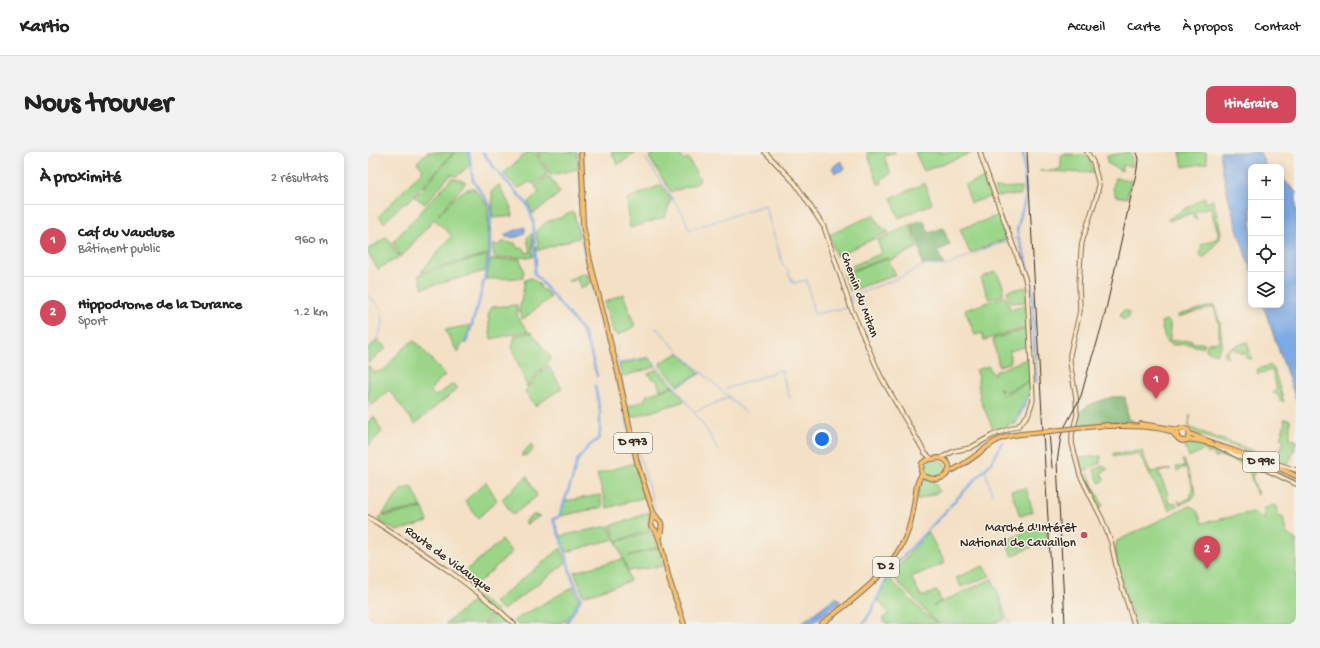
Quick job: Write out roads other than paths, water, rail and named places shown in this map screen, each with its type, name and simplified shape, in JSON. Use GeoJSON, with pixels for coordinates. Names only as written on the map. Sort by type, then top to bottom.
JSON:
{"type":"FeatureCollection","features":[{"type":"Feature","properties":{"kind":"main road","name":"D 973"},"geometry":{"type":"LineString","coordinates":[[581,152],[586,239],[590,261],[618,373],[636,455],[655,520]]}},
{"type":"Feature","properties":{"kind":"main road"},"geometry":{"type":"LineString","coordinates":[[948,472],[957,469],[1000,439],[1011,436],[1078,428],[1136,424],[1153,425],[1179,430],[1182,428],[1186,429],[1190,434],[1226,448]]}},
{"type":"Feature","properties":{"kind":"main road"},"geometry":{"type":"LineString","coordinates":[[1106,426],[1156,428],[1171,432],[1180,441],[1195,440],[1216,446]]}},
{"type":"Feature","properties":{"kind":"main road"},"geometry":{"type":"LineString","coordinates":[[1176,436],[1179,430]]}},
{"type":"Feature","properties":{"kind":"main road"},"geometry":{"type":"LineString","coordinates":[[1187,440],[1190,434]]}},
{"type":"Feature","properties":{"kind":"main road","name":"D 99c"},"geometry":{"type":"LineString","coordinates":[[1216,446],[1226,448],[1296,476]]}},
{"type":"Feature","properties":{"kind":"main road"},"geometry":{"type":"LineString","coordinates":[[926,478],[922,474],[921,465],[925,461],[941,458],[948,464],[956,467],[967,461]]}},
{"type":"Feature","properties":{"kind":"main road"},"geometry":{"type":"LineString","coordinates":[[917,487],[921,481],[926,478],[942,478],[946,476],[948,472],[948,464]]}},
{"type":"Feature","properties":{"kind":"main road","name":"D 2"},"geometry":{"type":"LineString","coordinates":[[821,624],[865,590],[884,569],[900,547],[908,531],[917,487],[922,474]]}},
{"type":"Feature","properties":{"kind":"main road"},"geometry":{"type":"LineString","coordinates":[[660,541],[660,529],[662,523],[655,520],[651,526],[655,530],[660,541],[669,579],[684,624]]}},
{"type":"Feature","properties":{"kind":"main road"},"geometry":{"type":"LineString","coordinates":[[655,530],[660,529]]}},
{"type":"Feature","properties":{"kind":"street","name":"Chemin du Mitan"},"geometry":{"type":"LineString","coordinates":[[765,152],[795,184],[824,227],[851,308],[881,377],[925,453],[932,459]]}},
{"type":"Feature","properties":{"kind":"street"},"geometry":{"type":"LineString","coordinates":[[941,458],[954,451],[970,448],[993,435],[1018,426],[1028,415],[1033,400],[1029,306],[1026,283],[989,182],[980,152]]}},
{"type":"Feature","properties":{"kind":"street"},"geometry":{"type":"LineString","coordinates":[[1087,152],[1093,162],[1099,185],[1082,242],[1080,265],[1080,311],[1070,354],[1070,363],[1076,396],[1076,416],[1072,434],[1072,444],[1080,475],[1086,490],[1100,514],[1111,542],[1118,574],[1134,624]]}},
{"type":"Feature","properties":{"kind":"street"},"geometry":{"type":"LineString","coordinates":[[1216,446],[1296,484]]}},
{"type":"Feature","properties":{"kind":"street"},"geometry":{"type":"LineString","coordinates":[[1226,448],[1296,470]]}},
{"type":"Feature","properties":{"kind":"street"},"geometry":{"type":"LineString","coordinates":[[925,453],[925,461]]}},
{"type":"Feature","properties":{"kind":"street"},"geometry":{"type":"LineString","coordinates":[[948,464],[949,454]]}},
{"type":"Feature","properties":{"kind":"street","name":"Route de Vidauque"},"geometry":{"type":"LineString","coordinates":[[368,517],[460,579],[500,610],[514,624]]}},
{"type":"Feature","properties":{"kind":"water"},"geometry":{"type":"Polygon","coordinates":[[[1220,152],[1260,152],[1265,164],[1248,164],[1248,262],[1229,198],[1220,152]]]}},
{"type":"Feature","properties":{"kind":"water"},"geometry":{"type":"Polygon","coordinates":[[[839,162],[842,162],[845,169],[835,173],[832,168],[839,162]]]}},
{"type":"Feature","properties":{"kind":"water"},"geometry":{"type":"Polygon","coordinates":[[[1284,180],[1296,192],[1296,399],[1264,308],[1284,308],[1284,180]]]}},
{"type":"Feature","properties":{"kind":"water"},"geometry":{"type":"Polygon","coordinates":[[[525,227],[525,232],[522,235],[506,237],[505,234],[525,227]]]}},
{"type":"Feature","properties":{"kind":"water"},"geometry":{"type":"Polygon","coordinates":[[[836,597],[840,600],[839,604],[811,624],[800,624],[836,597]]]}},
{"type":"Feature","properties":{"kind":"waterway"},"geometry":{"type":"LineString","coordinates":[[466,343],[479,302],[490,254],[491,207],[473,180],[469,152]]}},
{"type":"Feature","properties":{"kind":"waterway"},"geometry":{"type":"LineString","coordinates":[[483,152],[495,169],[527,204],[533,220],[536,263],[534,273],[582,330],[590,350],[597,376]]}},
{"type":"Feature","properties":{"kind":"waterway"},"geometry":{"type":"LineString","coordinates":[[578,152],[580,187],[578,204]]}},
{"type":"Feature","properties":{"kind":"waterway"},"geometry":{"type":"LineString","coordinates":[[583,152],[585,183]]}},
{"type":"Feature","properties":{"kind":"waterway"},"geometry":{"type":"LineString","coordinates":[[1018,235],[1017,230],[1026,196],[1023,152]]}},
{"type":"Feature","properties":{"kind":"waterway"},"geometry":{"type":"LineString","coordinates":[[646,159],[684,216],[689,230],[765,205],[783,265],[788,271],[793,283],[807,280],[814,314],[849,307]]}},
{"type":"Feature","properties":{"kind":"waterway"},"geometry":{"type":"LineString","coordinates":[[576,221],[612,357]]}},
{"type":"Feature","properties":{"kind":"waterway"},"geometry":{"type":"LineString","coordinates":[[1018,236],[1028,267],[1032,289],[1036,382]]}},
{"type":"Feature","properties":{"kind":"waterway"},"geometry":{"type":"LineString","coordinates":[[1014,239],[1019,238]]}},
{"type":"Feature","properties":{"kind":"waterway"},"geometry":{"type":"LineString","coordinates":[[851,303],[850,297],[896,279],[925,265],[946,266],[989,247],[1009,241]]}},
{"type":"Feature","properties":{"kind":"waterway"},"geometry":{"type":"LineString","coordinates":[[368,296],[381,308],[383,323],[377,340],[368,348]]}},
{"type":"Feature","properties":{"kind":"waterway"},"geometry":{"type":"LineString","coordinates":[[655,328],[660,331],[675,348],[745,412]]}},
{"type":"Feature","properties":{"kind":"waterway"},"geometry":{"type":"LineString","coordinates":[[620,345],[616,353],[635,441],[655,508]]}},
{"type":"Feature","properties":{"kind":"waterway"},"geometry":{"type":"LineString","coordinates":[[619,363],[648,357],[683,397],[713,440],[718,451]]}},
{"type":"Feature","properties":{"kind":"waterway"},"geometry":{"type":"LineString","coordinates":[[726,389],[781,370],[790,399]]}},
{"type":"Feature","properties":{"kind":"waterway"},"geometry":{"type":"LineString","coordinates":[[675,388],[702,373]]}},
{"type":"Feature","properties":{"kind":"waterway"},"geometry":{"type":"LineString","coordinates":[[618,382],[635,460]]}},
{"type":"Feature","properties":{"kind":"waterway"},"geometry":{"type":"LineString","coordinates":[[566,624],[581,599],[570,572],[566,553],[553,519],[559,517],[577,461],[587,448],[599,438],[600,411],[595,386]]}},
{"type":"Feature","properties":{"kind":"waterway"},"geometry":{"type":"LineString","coordinates":[[1015,424],[1031,391]]}},
{"type":"Feature","properties":{"kind":"waterway"},"geometry":{"type":"LineString","coordinates":[[695,412],[729,397]]}},
{"type":"Feature","properties":{"kind":"waterway"},"geometry":{"type":"LineString","coordinates":[[368,402],[370,405],[368,408]]}},
{"type":"Feature","properties":{"kind":"waterway"},"geometry":{"type":"LineString","coordinates":[[950,506],[991,463],[1002,442]]}},
{"type":"Feature","properties":{"kind":"waterway"},"geometry":{"type":"LineString","coordinates":[[985,470],[992,494]]}},
{"type":"Feature","properties":{"kind":"waterway"},"geometry":{"type":"LineString","coordinates":[[863,624],[871,612],[891,569],[948,509]]}},
{"type":"Feature","properties":{"kind":"waterway"},"geometry":{"type":"LineString","coordinates":[[992,578],[1010,624]]}},
{"type":"Feature","properties":{"kind":"railway"},"geometry":{"type":"LineString","coordinates":[[1027,152],[1054,624]]}},
{"type":"Feature","properties":{"kind":"railway"},"geometry":{"type":"LineString","coordinates":[[1065,624],[1057,462],[1061,436],[1081,396],[1105,314],[1137,169],[1138,159],[1136,152]]}},
{"type":"Feature","properties":{"kind":"railway"},"geometry":{"type":"LineString","coordinates":[[1049,432],[1052,468]]}},
{"type":"Feature","properties":{"kind":"place","name":"Caf du Vaucluse"},"geometry":{"type":"Point","coordinates":[1156,399]}},
{"type":"Feature","properties":{"kind":"place","name":"Marché d'Intérêt National de Cavaillon"},"geometry":{"type":"Point","coordinates":[1084,535]}},
{"type":"Feature","properties":{"kind":"place","name":"Hippodrome de la Durance"},"geometry":{"type":"Point","coordinates":[1207,569]}}]}
